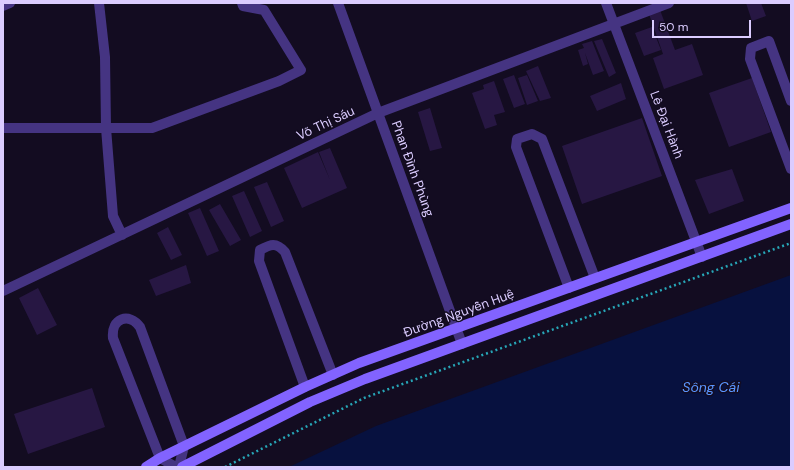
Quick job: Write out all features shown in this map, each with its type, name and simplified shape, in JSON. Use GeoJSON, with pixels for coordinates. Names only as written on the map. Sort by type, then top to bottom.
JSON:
{"type":"FeatureCollection","features":[{"type":"Feature","properties":{"kind":"main road","name":"Đường Nguyễn Huệ"},"geometry":{"type":"LineString","coordinates":[[146,467],[160,458],[305,386],[359,363],[791,208]]}},
{"type":"Feature","properties":{"kind":"main road"},"geometry":{"type":"LineString","coordinates":[[180,467],[310,402],[365,379],[791,224]]}},
{"type":"Feature","properties":{"kind":"street"},"geometry":{"type":"LineString","coordinates":[[3,6],[10,3]]}},
{"type":"Feature","properties":{"kind":"street"},"geometry":{"type":"LineString","coordinates":[[99,3],[105,57],[106,128],[113,216],[122,235]]}},
{"type":"Feature","properties":{"kind":"street"},"geometry":{"type":"LineString","coordinates":[[3,128],[152,128],[279,81],[301,70],[264,10],[243,6],[242,3]]}},
{"type":"Feature","properties":{"kind":"street","name":"Phan Đình Phùng"},"geometry":{"type":"LineString","coordinates":[[338,3],[462,344]]}},
{"type":"Feature","properties":{"kind":"street","name":"Lê Đại Hành"},"geometry":{"type":"LineString","coordinates":[[606,3],[702,257]]}},
{"type":"Feature","properties":{"kind":"street","name":"Võ Thị Sáu"},"geometry":{"type":"LineString","coordinates":[[3,291],[378,113],[669,3]]}},
{"type":"Feature","properties":{"kind":"street"},"geometry":{"type":"LineString","coordinates":[[791,101],[769,41],[751,48],[750,59],[791,169]]}},
{"type":"Feature","properties":{"kind":"street"},"geometry":{"type":"LineString","coordinates":[[569,288],[516,147],[517,140],[532,134],[542,139],[595,278]]}},
{"type":"Feature","properties":{"kind":"street"},"geometry":{"type":"LineString","coordinates":[[305,386],[259,261],[260,250],[268,246],[280,246],[285,252],[332,375]]}},
{"type":"Feature","properties":{"kind":"street"},"geometry":{"type":"LineString","coordinates":[[176,467],[160,458],[113,338],[113,328],[119,321],[132,320],[140,327],[184,446],[180,467]]}},
{"type":"Feature","properties":{"kind":"path"},"geometry":{"type":"LineString","coordinates":[[225,467],[364,398],[791,244]]}},
{"type":"Feature","properties":{"kind":"water","name":"Sông Cái"},"geometry":{"type":"Polygon","coordinates":[[[791,275],[791,467],[289,467],[376,426],[791,275]]]}},
{"type":"Feature","properties":{"kind":"building"},"geometry":{"type":"Polygon","coordinates":[[[746,3],[761,3],[766,16],[752,21],[746,3]]]}},
{"type":"Feature","properties":{"kind":"building"},"geometry":{"type":"Polygon","coordinates":[[[660,10],[675,50],[692,44],[703,75],[664,89],[653,58],[663,54],[649,14],[660,10]]]}},
{"type":"Feature","properties":{"kind":"building"},"geometry":{"type":"Polygon","coordinates":[[[652,27],[661,50],[644,56],[635,33],[652,27]]]}},
{"type":"Feature","properties":{"kind":"building"},"geometry":{"type":"Polygon","coordinates":[[[602,39],[616,73],[609,77],[594,41],[602,39]]]}},
{"type":"Feature","properties":{"kind":"building"},"geometry":{"type":"Polygon","coordinates":[[[592,41],[604,71],[593,75],[585,53],[588,64],[583,66],[578,50],[584,48],[582,44],[592,41]]]}},
{"type":"Feature","properties":{"kind":"building"},"geometry":{"type":"Polygon","coordinates":[[[538,66],[551,98],[540,101],[526,71],[538,66]]]}},
{"type":"Feature","properties":{"kind":"building"},"geometry":{"type":"Polygon","coordinates":[[[514,75],[525,104],[514,108],[503,79],[514,75]]]}},
{"type":"Feature","properties":{"kind":"building"},"geometry":{"type":"Polygon","coordinates":[[[527,75],[538,101],[527,105],[518,78],[527,75]]]}},
{"type":"Feature","properties":{"kind":"building"},"geometry":{"type":"Polygon","coordinates":[[[752,78],[771,132],[729,147],[709,93],[752,78]]]}},
{"type":"Feature","properties":{"kind":"building"},"geometry":{"type":"Polygon","coordinates":[[[494,81],[505,112],[494,115],[497,125],[485,129],[472,93],[484,89],[483,85],[494,81]]]}},
{"type":"Feature","properties":{"kind":"building"},"geometry":{"type":"Polygon","coordinates":[[[621,83],[626,99],[597,111],[590,96],[621,83]]]}},
{"type":"Feature","properties":{"kind":"building"},"geometry":{"type":"Polygon","coordinates":[[[430,108],[442,148],[430,151],[418,112],[430,108]]]}},
{"type":"Feature","properties":{"kind":"building"},"geometry":{"type":"Polygon","coordinates":[[[642,118],[662,176],[582,204],[562,146],[642,118]]]}},
{"type":"Feature","properties":{"kind":"building"},"geometry":{"type":"Polygon","coordinates":[[[330,148],[347,188],[302,208],[284,168],[318,152],[330,180],[319,152],[330,148]]]}},
{"type":"Feature","properties":{"kind":"building"},"geometry":{"type":"Polygon","coordinates":[[[732,169],[744,201],[709,214],[695,180],[732,169]]]}},
{"type":"Feature","properties":{"kind":"building"},"geometry":{"type":"Polygon","coordinates":[[[267,182],[284,221],[271,227],[254,187],[267,182]]]}},
{"type":"Feature","properties":{"kind":"building"},"geometry":{"type":"Polygon","coordinates":[[[244,191],[262,231],[250,237],[232,196],[244,191]]]}},
{"type":"Feature","properties":{"kind":"building"},"geometry":{"type":"Polygon","coordinates":[[[220,204],[241,240],[230,246],[209,210],[220,204]]]}},
{"type":"Feature","properties":{"kind":"building"},"geometry":{"type":"Polygon","coordinates":[[[200,208],[219,251],[207,256],[188,213],[200,208]]]}},
{"type":"Feature","properties":{"kind":"building"},"geometry":{"type":"Polygon","coordinates":[[[168,227],[182,255],[171,260],[157,233],[168,227]]]}},
{"type":"Feature","properties":{"kind":"building"},"geometry":{"type":"Polygon","coordinates":[[[186,265],[191,283],[156,296],[149,280],[186,265]]]}},
{"type":"Feature","properties":{"kind":"building"},"geometry":{"type":"Polygon","coordinates":[[[38,288],[57,325],[37,335],[19,298],[38,288]]]}},
{"type":"Feature","properties":{"kind":"building"},"geometry":{"type":"Polygon","coordinates":[[[92,388],[105,427],[28,454],[14,414],[92,388]]]}}]}
